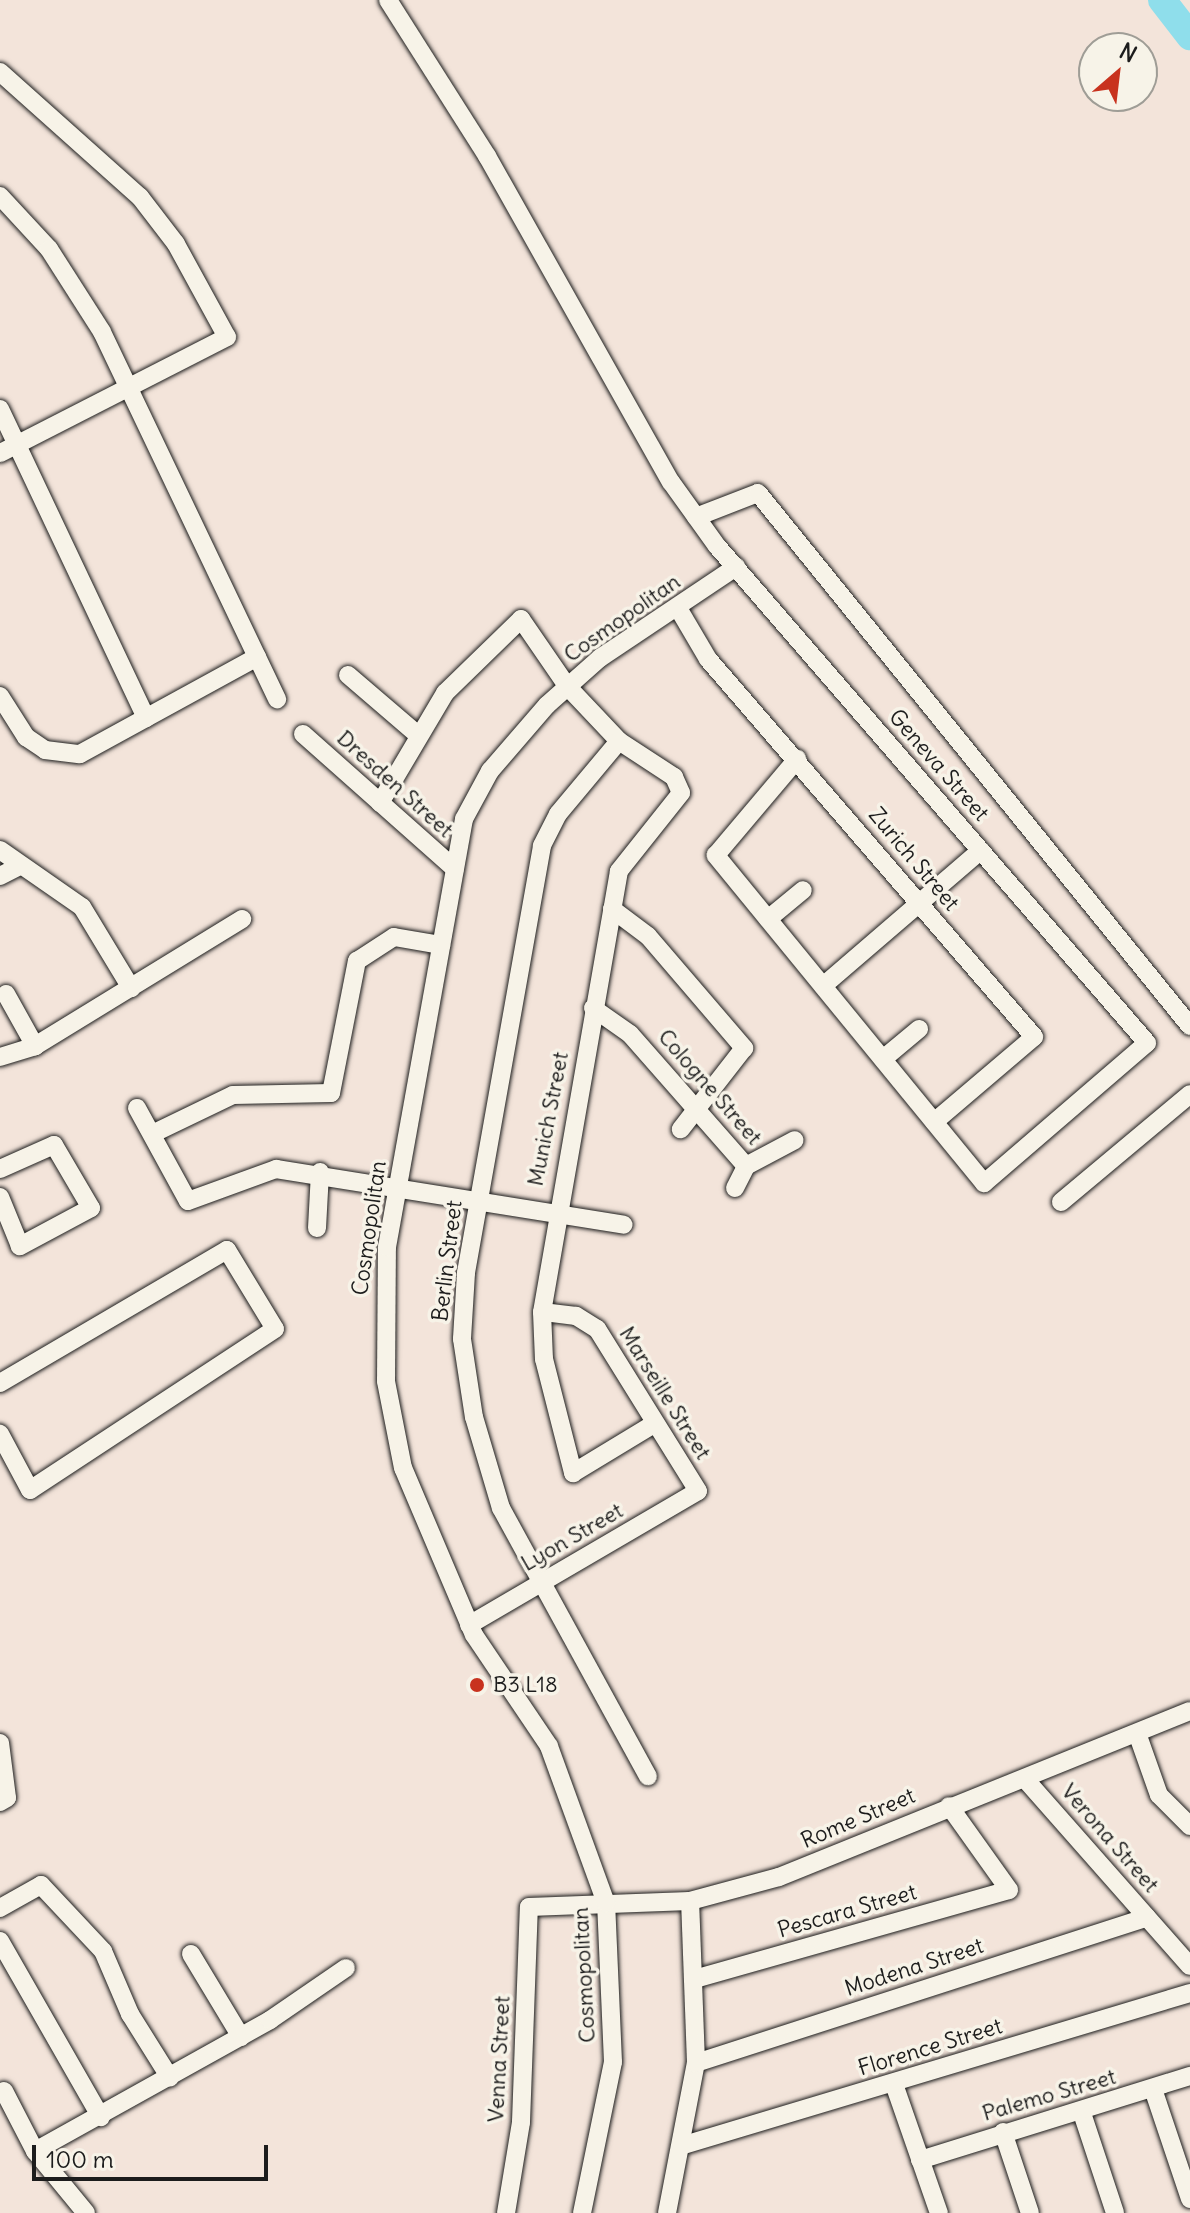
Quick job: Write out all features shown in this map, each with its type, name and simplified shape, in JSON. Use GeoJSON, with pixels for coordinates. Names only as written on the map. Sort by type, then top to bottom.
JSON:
{"type":"FeatureCollection","features":[{"type":"Feature","properties":{"kind":"street","name":"Geneva Street"},"geometry":{"type":"LineString","coordinates":[[388,0],[696,517],[1147,1043],[984,1183],[934,1122]]}},
{"type":"Feature","properties":{"kind":"street"},"geometry":{"type":"LineString","coordinates":[[0,72],[140,197],[176,244],[227,337],[0,453]]}},
{"type":"Feature","properties":{"kind":"street"},"geometry":{"type":"LineString","coordinates":[[0,196],[49,249],[129,387],[277,699]]}},
{"type":"Feature","properties":{"kind":"street"},"geometry":{"type":"LineString","coordinates":[[0,409],[19,442],[146,718]]}},
{"type":"Feature","properties":{"kind":"street"},"geometry":{"type":"LineString","coordinates":[[696,517],[758,493],[1190,1026]]}},
{"type":"Feature","properties":{"kind":"street","name":"Cosmopolitan"},"geometry":{"type":"LineString","coordinates":[[582,2213],[613,2062],[606,1903],[549,1746],[469,1625],[403,1468],[386,1381],[382,1312],[398,1186],[464,819],[490,771],[567,686],[736,567]]}},
{"type":"Feature","properties":{"kind":"street","name":"Zurich Street"},"geometry":{"type":"LineString","coordinates":[[678,608],[708,659],[1034,1037],[934,1122]]}},
{"type":"Feature","properties":{"kind":"street"},"geometry":{"type":"LineString","coordinates":[[380,803],[445,693],[521,619],[567,686],[619,741]]}},
{"type":"Feature","properties":{"kind":"street"},"geometry":{"type":"LineString","coordinates":[[0,696],[26,737],[61,754],[80,754],[257,657]]}},
{"type":"Feature","properties":{"kind":"street"},"geometry":{"type":"LineString","coordinates":[[348,675],[418,735]]}},
{"type":"Feature","properties":{"kind":"street","name":"Dresden Street"},"geometry":{"type":"LineString","coordinates":[[303,734],[455,869]]}},
{"type":"Feature","properties":{"kind":"street","name":"Munich Street"},"geometry":{"type":"LineString","coordinates":[[619,741],[674,777],[681,793],[619,871],[555,1213],[542,1312],[544,1359],[573,1473],[654,1424]]}},
{"type":"Feature","properties":{"kind":"street","name":"Berlin Street"},"geometry":{"type":"LineString","coordinates":[[619,741],[558,814],[542,846],[479,1200],[462,1339],[474,1417],[501,1508],[539,1584],[648,1776]]}},
{"type":"Feature","properties":{"kind":"street"},"geometry":{"type":"LineString","coordinates":[[797,759],[716,855],[934,1122]]}},
{"type":"Feature","properties":{"kind":"street"},"geometry":{"type":"LineString","coordinates":[[0,850],[82,907],[131,988]]}},
{"type":"Feature","properties":{"kind":"street"},"geometry":{"type":"LineString","coordinates":[[823,986],[981,850]]}},
{"type":"Feature","properties":{"kind":"street"},"geometry":{"type":"LineString","coordinates":[[0,876],[20,866]]}},
{"type":"Feature","properties":{"kind":"street"},"geometry":{"type":"LineString","coordinates":[[768,919],[803,890]]}},
{"type":"Feature","properties":{"kind":"street"},"geometry":{"type":"LineString","coordinates":[[612,909],[648,936],[744,1048],[681,1129]]}},
{"type":"Feature","properties":{"kind":"street"},"geometry":{"type":"LineString","coordinates":[[0,1057],[35,1046],[242,919]]}},
{"type":"Feature","properties":{"kind":"street"},"geometry":{"type":"LineString","coordinates":[[152,1134],[233,1095],[331,1093],[357,961],[394,937],[441,945]]}},
{"type":"Feature","properties":{"kind":"street"},"geometry":{"type":"LineString","coordinates":[[6,994],[35,1046]]}},
{"type":"Feature","properties":{"kind":"street","name":"Cologne Street"},"geometry":{"type":"LineString","coordinates":[[593,1008],[630,1034],[746,1166],[795,1140]]}},
{"type":"Feature","properties":{"kind":"street"},"geometry":{"type":"LineString","coordinates":[[883,1059],[919,1029]]}},
{"type":"Feature","properties":{"kind":"street"},"geometry":{"type":"LineString","coordinates":[[1061,1202],[1190,1094]]}},
{"type":"Feature","properties":{"kind":"street"},"geometry":{"type":"LineString","coordinates":[[137,1108],[188,1201],[276,1169],[320,1172],[624,1225]]}},
{"type":"Feature","properties":{"kind":"street"},"geometry":{"type":"LineString","coordinates":[[0,1169],[54,1145],[91,1208],[20,1246],[0,1197]]}},
{"type":"Feature","properties":{"kind":"street"},"geometry":{"type":"LineString","coordinates":[[735,1188],[746,1166]]}},
{"type":"Feature","properties":{"kind":"street"},"geometry":{"type":"LineString","coordinates":[[317,1228],[320,1172]]}},
{"type":"Feature","properties":{"kind":"street"},"geometry":{"type":"LineString","coordinates":[[0,1383],[227,1250],[275,1329],[30,1490],[0,1434]]}},
{"type":"Feature","properties":{"kind":"street","name":"Marseille Street"},"geometry":{"type":"LineString","coordinates":[[542,1312],[576,1316],[597,1329],[698,1491]]}},
{"type":"Feature","properties":{"kind":"street","name":"Lyon Street"},"geometry":{"type":"LineString","coordinates":[[469,1625],[698,1491]]}},
{"type":"Feature","properties":{"kind":"street","name":"Rome Street"},"geometry":{"type":"LineString","coordinates":[[529,1907],[690,1901],[779,1877],[1190,1711]]}},
{"type":"Feature","properties":{"kind":"street"},"geometry":{"type":"LineString","coordinates":[[1137,1733],[1159,1795],[1190,1826]]}},
{"type":"Feature","properties":{"kind":"street"},"geometry":{"type":"LineString","coordinates":[[0,1743],[7,1798],[0,1802]]}},
{"type":"Feature","properties":{"kind":"street","name":"Verona Street"},"geometry":{"type":"LineString","coordinates":[[1025,1779],[1190,1966]]}},
{"type":"Feature","properties":{"kind":"street","name":"Pescara Street"},"geometry":{"type":"LineString","coordinates":[[698,1978],[1009,1890],[949,1806]]}},
{"type":"Feature","properties":{"kind":"street"},"geometry":{"type":"LineString","coordinates":[[0,1908],[41,1885],[103,1951],[130,2014],[170,2078]]}},
{"type":"Feature","properties":{"kind":"street"},"geometry":{"type":"LineString","coordinates":[[667,2213],[684,2145],[696,2063],[698,1978],[690,1901]]}},
{"type":"Feature","properties":{"kind":"street","name":"Venna Street"},"geometry":{"type":"LineString","coordinates":[[506,2213],[521,2122],[529,1907]]}},
{"type":"Feature","properties":{"kind":"street","name":"Modena Street"},"geometry":{"type":"LineString","coordinates":[[696,2063],[1147,1917]]}},
{"type":"Feature","properties":{"kind":"street"},"geometry":{"type":"LineString","coordinates":[[0,1941],[101,2117]]}},
{"type":"Feature","properties":{"kind":"street"},"geometry":{"type":"LineString","coordinates":[[191,1954],[241,2037]]}},
{"type":"Feature","properties":{"kind":"street"},"geometry":{"type":"LineString","coordinates":[[35,2151],[241,2037],[346,1968]]}},
{"type":"Feature","properties":{"kind":"street","name":"Florence Street"},"geometry":{"type":"LineString","coordinates":[[684,2145],[1190,1993]]}},
{"type":"Feature","properties":{"kind":"street","name":"Palemo Street"},"geometry":{"type":"LineString","coordinates":[[920,2160],[1003,2132],[1082,2113],[1190,2076]]}},
{"type":"Feature","properties":{"kind":"street"},"geometry":{"type":"LineString","coordinates":[[894,2084],[939,2213]]}},
{"type":"Feature","properties":{"kind":"street"},"geometry":{"type":"LineString","coordinates":[[1153,2089],[1190,2199]]}},
{"type":"Feature","properties":{"kind":"street"},"geometry":{"type":"LineString","coordinates":[[4,2091],[35,2151],[86,2213]]}},
{"type":"Feature","properties":{"kind":"street"},"geometry":{"type":"LineString","coordinates":[[1082,2113],[1115,2213]]}},
{"type":"Feature","properties":{"kind":"street"},"geometry":{"type":"LineString","coordinates":[[1003,2132],[1030,2213]]}},
{"type":"Feature","properties":{"kind":"waterway"},"geometry":{"type":"LineString","coordinates":[[1162,0],[1190,36]]}},
{"type":"Feature","properties":{"kind":"place","name":"B3 L18"},"geometry":{"type":"Point","coordinates":[477,1685]}}]}
